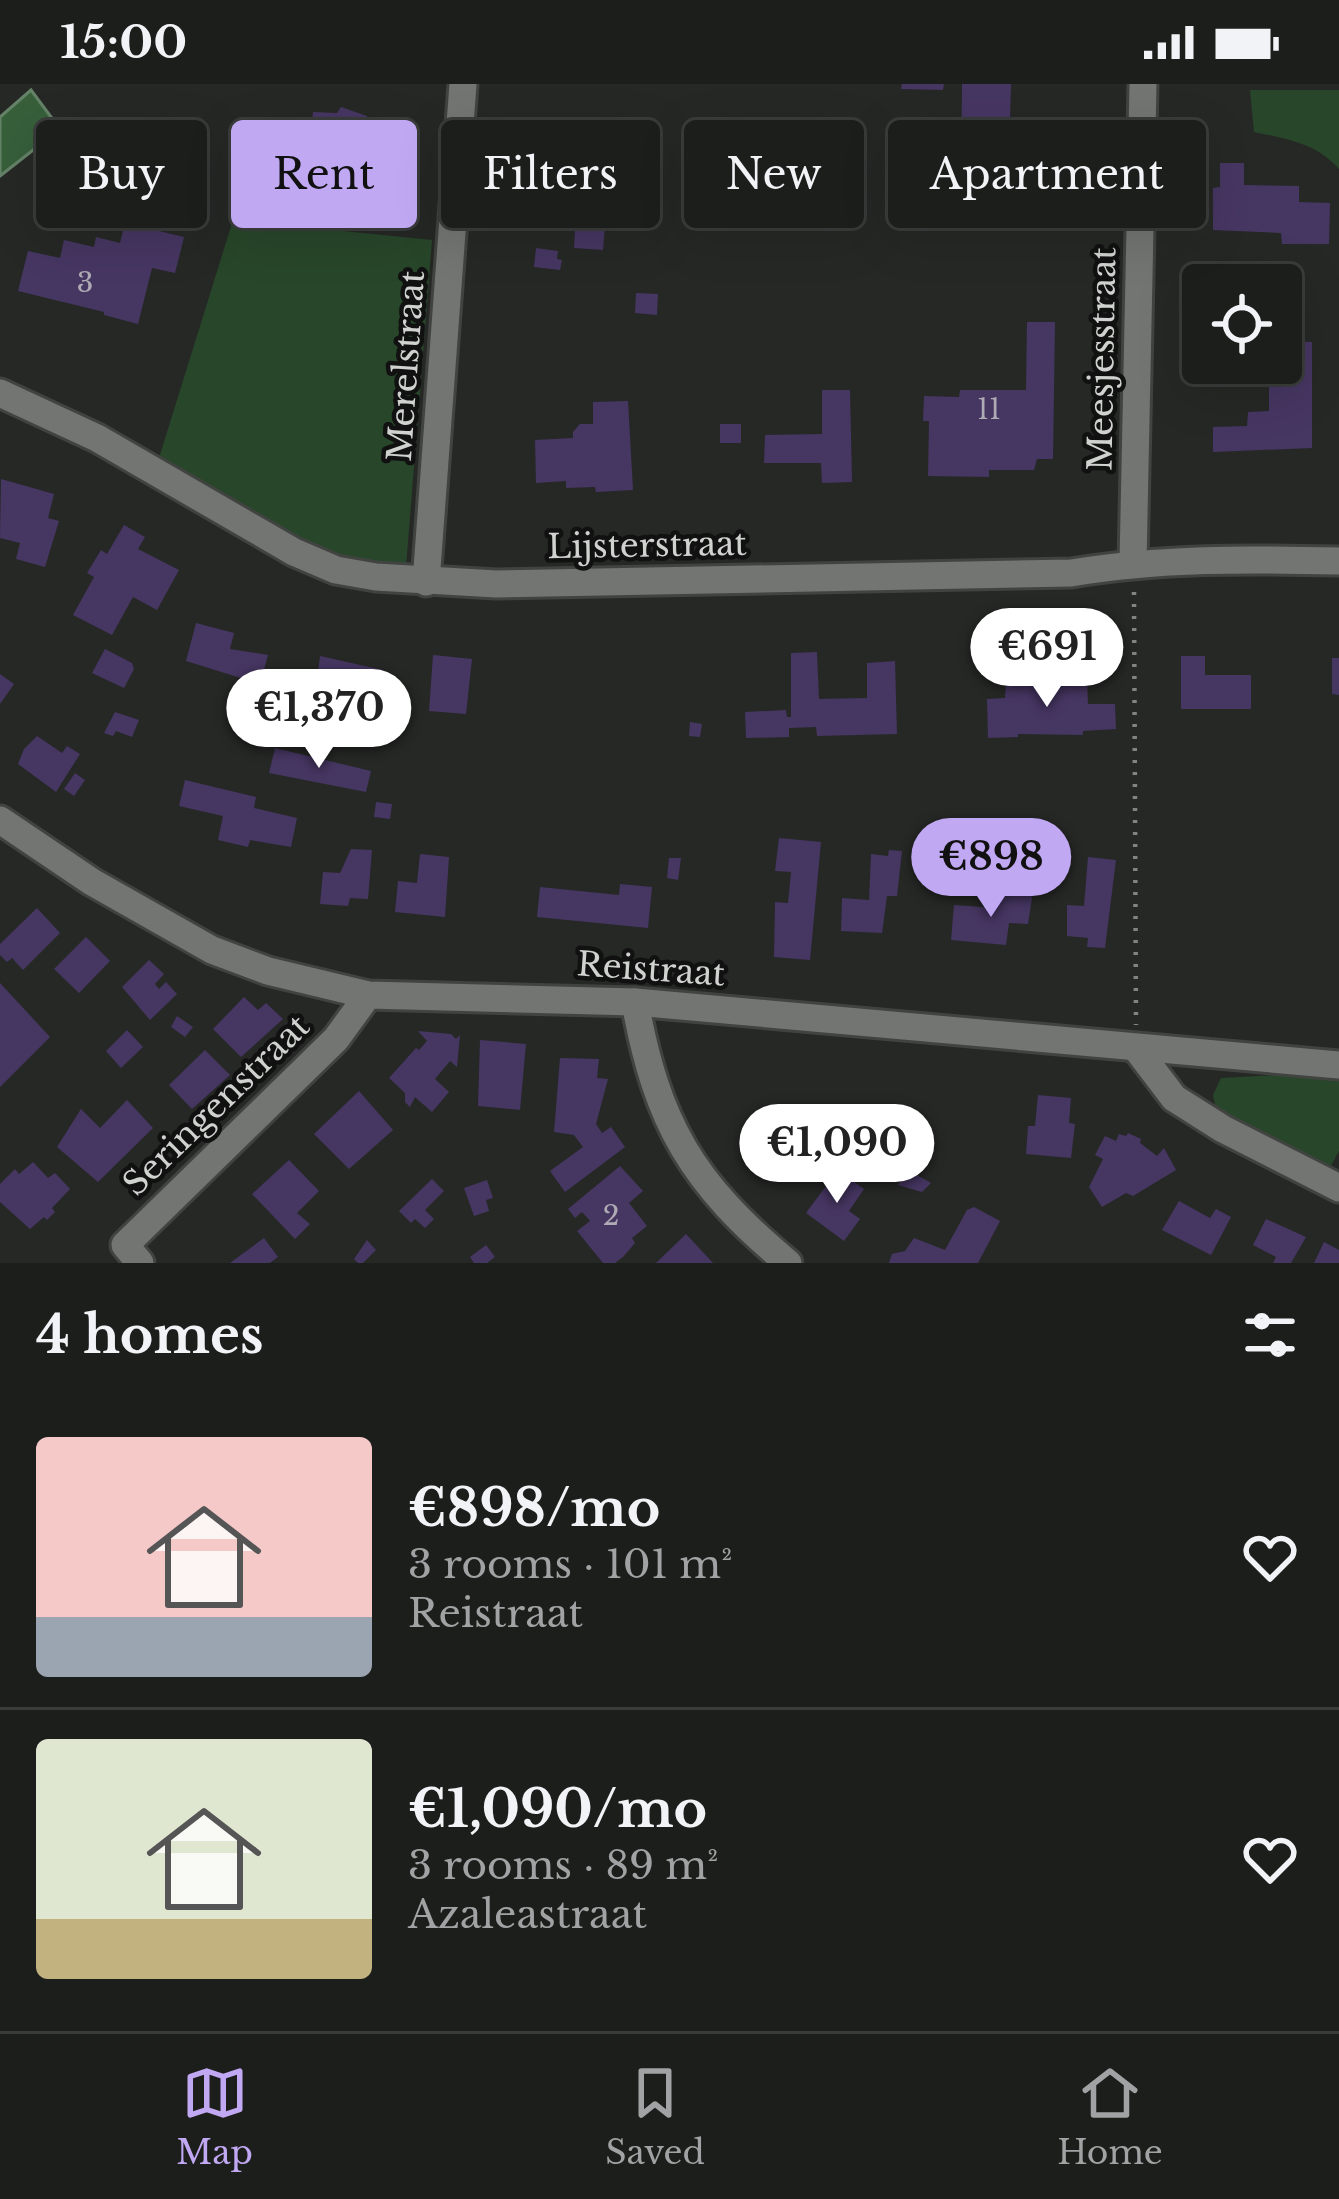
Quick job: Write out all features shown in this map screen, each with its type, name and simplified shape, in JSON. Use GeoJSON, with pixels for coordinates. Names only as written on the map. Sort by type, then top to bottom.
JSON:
{"type":"FeatureCollection","features":[{"type":"Feature","properties":{"kind":"street","name":"Merelstraat"},"geometry":{"type":"LineString","coordinates":[[426,582],[463,84]]}},
{"type":"Feature","properties":{"kind":"street","name":"Meesjesstraat"},"geometry":{"type":"LineString","coordinates":[[1133,562],[1143,84]]}},
{"type":"Feature","properties":{"kind":"street","name":"Lijsterstraat"},"geometry":{"type":"LineString","coordinates":[[0,393],[97,438],[294,552],[336,570],[426,582],[1071,573],[1133,562],[1339,560]]}},
{"type":"Feature","properties":{"kind":"street","name":"Reistraat"},"geometry":{"type":"LineString","coordinates":[[0,820],[92,882],[212,950],[268,971],[368,995],[635,1002],[1339,1065]]}},
{"type":"Feature","properties":{"kind":"street","name":"Seringenstraat"},"geometry":{"type":"LineString","coordinates":[[140,1263],[124,1245],[336,1039],[368,995]]}},
{"type":"Feature","properties":{"kind":"street"},"geometry":{"type":"LineString","coordinates":[[635,1002],[647,1068],[684,1149],[719,1200],[788,1263]]}},
{"type":"Feature","properties":{"kind":"street"},"geometry":{"type":"LineString","coordinates":[[1136,1048],[1174,1098],[1223,1129],[1339,1188]]}},
{"type":"Feature","properties":{"kind":"path"},"geometry":{"type":"LineString","coordinates":[[1133,562],[1136,1048]]}},
{"type":"Feature","properties":{"kind":"shaded area"},"geometry":{"type":"Polygon","coordinates":[[[31,90],[53,120],[36,120],[36,148],[0,176],[0,117],[31,90]]]}},
{"type":"Feature","properties":{"kind":"shaded area"},"geometry":{"type":"Polygon","coordinates":[[[1250,90],[1339,90],[1339,169],[1311,148],[1254,132],[1250,90]]]}},
{"type":"Feature","properties":{"kind":"shaded area"},"geometry":{"type":"Polygon","coordinates":[[[231,226],[313,228],[432,240],[406,567],[371,563],[307,544],[246,513],[159,458],[231,226]]]}},
{"type":"Feature","properties":{"kind":"shaded area"},"geometry":{"type":"Polygon","coordinates":[[[1339,1077],[1339,1151],[1331,1166],[1216,1110],[1213,1095],[1221,1078],[1339,1077]]]}},
{"type":"Feature","properties":{"kind":"building"},"geometry":{"type":"Polygon","coordinates":[[[902,84],[944,84],[943,90],[901,89],[902,84]]]}},
{"type":"Feature","properties":{"kind":"building"},"geometry":{"type":"Polygon","coordinates":[[[962,84],[1011,84],[1010,120],[962,120],[962,84]]]}},
{"type":"Feature","properties":{"kind":"building"},"geometry":{"type":"Polygon","coordinates":[[[341,107],[367,120],[312,120],[313,112],[337,113],[341,107]]]}},
{"type":"Feature","properties":{"kind":"building"},"geometry":{"type":"Polygon","coordinates":[[[1220,163],[1244,163],[1244,185],[1299,186],[1299,202],[1330,203],[1329,244],[1282,244],[1281,233],[1213,230],[1213,188],[1220,187],[1220,163]]]}},
{"type":"Feature","properties":{"kind":"building"},"geometry":{"type":"Polygon","coordinates":[[[124,228],[184,237],[175,273],[152,268],[138,324],[18,291],[28,251],[60,258],[64,240],[94,247],[96,237],[120,243],[124,228]]]}},
{"type":"Feature","properties":{"kind":"building"},"geometry":{"type":"Polygon","coordinates":[[[575,228],[605,228],[603,250],[574,248],[575,228]]]}},
{"type":"Feature","properties":{"kind":"building"},"geometry":{"type":"Polygon","coordinates":[[[536,248],[558,251],[560,270],[534,267],[536,248]]]}},
{"type":"Feature","properties":{"kind":"building"},"geometry":{"type":"Polygon","coordinates":[[[636,293],[658,294],[657,315],[635,313],[636,293]]]}},
{"type":"Feature","properties":{"kind":"building"},"geometry":{"type":"Polygon","coordinates":[[[1027,322],[1055,322],[1053,459],[1037,459],[1034,470],[989,470],[989,477],[928,476],[929,421],[923,421],[924,396],[959,397],[960,390],[1026,390],[1027,322]]]}},
{"type":"Feature","properties":{"kind":"building"},"geometry":{"type":"Polygon","coordinates":[[[1302,342],[1312,342],[1312,448],[1213,452],[1213,427],[1247,426],[1248,412],[1269,411],[1269,384],[1302,384],[1302,342]]]}},
{"type":"Feature","properties":{"kind":"building"},"geometry":{"type":"Polygon","coordinates":[[[822,390],[850,390],[852,482],[822,483],[821,463],[764,463],[765,435],[822,434],[822,390]]]}},
{"type":"Feature","properties":{"kind":"building"},"geometry":{"type":"Polygon","coordinates":[[[628,401],[633,490],[596,492],[595,487],[566,488],[566,481],[536,483],[535,440],[573,438],[580,424],[593,424],[593,402],[628,401]]]}},
{"type":"Feature","properties":{"kind":"building"},"geometry":{"type":"Polygon","coordinates":[[[720,424],[741,424],[741,443],[720,443],[720,424]]]}},
{"type":"Feature","properties":{"kind":"building"},"geometry":{"type":"Polygon","coordinates":[[[1,479],[54,494],[48,518],[59,521],[45,567],[16,559],[20,543],[0,538],[1,479]]]}},
{"type":"Feature","properties":{"kind":"building"},"geometry":{"type":"Polygon","coordinates":[[[124,525],[145,537],[138,549],[179,570],[157,610],[133,597],[112,635],[73,615],[94,577],[87,573],[101,550],[107,554],[124,525]]]}},
{"type":"Feature","properties":{"kind":"building"},"geometry":{"type":"Polygon","coordinates":[[[196,623],[234,633],[230,649],[268,655],[260,684],[186,661],[196,623]]]}},
{"type":"Feature","properties":{"kind":"building"},"geometry":{"type":"Polygon","coordinates":[[[105,649],[132,663],[134,669],[124,688],[92,673],[105,649]]]}},
{"type":"Feature","properties":{"kind":"building"},"geometry":{"type":"Polygon","coordinates":[[[817,652],[819,699],[867,698],[867,663],[895,661],[897,734],[817,736],[816,727],[789,728],[789,737],[746,738],[745,712],[786,710],[791,717],[791,653],[817,652]]]}},
{"type":"Feature","properties":{"kind":"building"},"geometry":{"type":"Polygon","coordinates":[[[433,655],[472,659],[466,714],[429,711],[433,655]]]}},
{"type":"Feature","properties":{"kind":"building"},"geometry":{"type":"Polygon","coordinates":[[[320,656],[383,670],[374,711],[329,701],[328,709],[312,706],[307,729],[281,723],[289,684],[316,689],[320,656]]]}},
{"type":"Feature","properties":{"kind":"building"},"geometry":{"type":"Polygon","coordinates":[[[1181,656],[1205,656],[1205,675],[1251,675],[1251,709],[1181,709],[1181,656]]]}},
{"type":"Feature","properties":{"kind":"building"},"geometry":{"type":"Polygon","coordinates":[[[1332,658],[1339,658],[1339,695],[1332,694],[1332,658]]]}},
{"type":"Feature","properties":{"kind":"building"},"geometry":{"type":"Polygon","coordinates":[[[0,674],[14,684],[0,704],[0,674]]]}},
{"type":"Feature","properties":{"kind":"building"},"geometry":{"type":"Polygon","coordinates":[[[1059,676],[1087,679],[1088,704],[1115,704],[1116,729],[1083,731],[1083,735],[988,738],[987,699],[1005,698],[1006,682],[1059,680],[1059,676]]]}},
{"type":"Feature","properties":{"kind":"building"},"geometry":{"type":"Polygon","coordinates":[[[115,712],[139,720],[132,737],[116,731],[113,736],[104,733],[115,712]]]}},
{"type":"Feature","properties":{"kind":"building"},"geometry":{"type":"Polygon","coordinates":[[[690,722],[702,724],[700,737],[689,736],[690,722]]]}},
{"type":"Feature","properties":{"kind":"building"},"geometry":{"type":"Polygon","coordinates":[[[37,736],[62,753],[67,746],[80,754],[56,792],[18,764],[37,736]]]}},
{"type":"Feature","properties":{"kind":"building"},"geometry":{"type":"Polygon","coordinates":[[[275,748],[371,771],[366,792],[269,773],[275,748]]]}},
{"type":"Feature","properties":{"kind":"building"},"geometry":{"type":"Polygon","coordinates":[[[75,773],[85,780],[74,796],[64,789],[75,773]]]}},
{"type":"Feature","properties":{"kind":"building"},"geometry":{"type":"Polygon","coordinates":[[[185,780],[256,797],[254,808],[297,818],[291,847],[250,840],[248,847],[218,840],[223,816],[179,806],[185,780]]]}},
{"type":"Feature","properties":{"kind":"building"},"geometry":{"type":"Polygon","coordinates":[[[376,802],[392,804],[390,819],[374,817],[376,802]]]}},
{"type":"Feature","properties":{"kind":"building"},"geometry":{"type":"Polygon","coordinates":[[[779,838],[821,842],[810,960],[774,957],[775,902],[788,903],[791,872],[775,871],[779,838]]]}},
{"type":"Feature","properties":{"kind":"building"},"geometry":{"type":"Polygon","coordinates":[[[351,849],[372,850],[368,899],[350,898],[348,906],[320,904],[323,872],[340,873],[351,849]]]}},
{"type":"Feature","properties":{"kind":"building"},"geometry":{"type":"Polygon","coordinates":[[[889,850],[902,851],[897,896],[887,896],[882,933],[841,931],[842,898],[869,900],[871,854],[888,856],[889,850]]]}},
{"type":"Feature","properties":{"kind":"building"},"geometry":{"type":"Polygon","coordinates":[[[420,854],[449,857],[445,917],[395,912],[398,881],[417,883],[420,854]]]}},
{"type":"Feature","properties":{"kind":"building"},"geometry":{"type":"Polygon","coordinates":[[[1088,857],[1116,860],[1105,948],[1087,947],[1088,938],[1067,936],[1067,905],[1084,906],[1088,857]]]}},
{"type":"Feature","properties":{"kind":"building"},"geometry":{"type":"Polygon","coordinates":[[[669,858],[681,858],[678,880],[667,878],[669,858]]]}},
{"type":"Feature","properties":{"kind":"building"},"geometry":{"type":"Polygon","coordinates":[[[620,884],[652,887],[648,928],[537,917],[540,887],[619,895],[620,884]]]}},
{"type":"Feature","properties":{"kind":"building"},"geometry":{"type":"Polygon","coordinates":[[[1014,892],[1030,893],[1032,898],[1028,924],[1009,923],[1006,945],[951,940],[954,905],[997,908],[998,896],[1014,896],[1014,892]]]}},
{"type":"Feature","properties":{"kind":"building"},"geometry":{"type":"Polygon","coordinates":[[[37,908],[60,933],[23,970],[12,958],[7,962],[0,955],[0,944],[37,908]]]}},
{"type":"Feature","properties":{"kind":"building"},"geometry":{"type":"Polygon","coordinates":[[[86,937],[110,961],[79,993],[54,969],[86,937]]]}},
{"type":"Feature","properties":{"kind":"building"},"geometry":{"type":"Polygon","coordinates":[[[149,960],[164,974],[155,984],[159,989],[166,982],[177,994],[150,1020],[122,987],[149,960]]]}},
{"type":"Feature","properties":{"kind":"building"},"geometry":{"type":"Polygon","coordinates":[[[0,983],[50,1037],[0,1087],[0,983]]]}},
{"type":"Feature","properties":{"kind":"building"},"geometry":{"type":"Polygon","coordinates":[[[244,997],[258,1010],[266,1003],[283,1019],[241,1057],[213,1029],[244,997]]]}},
{"type":"Feature","properties":{"kind":"building"},"geometry":{"type":"Polygon","coordinates":[[[177,1016],[193,1027],[185,1037],[171,1027],[177,1016]]]}},
{"type":"Feature","properties":{"kind":"building"},"geometry":{"type":"Polygon","coordinates":[[[127,1030],[143,1047],[121,1068],[106,1051],[127,1030]]]}},
{"type":"Feature","properties":{"kind":"building"},"geometry":{"type":"Polygon","coordinates":[[[418,1031],[451,1034],[456,1039],[460,1035],[457,1067],[450,1061],[435,1079],[449,1092],[432,1112],[415,1097],[410,1107],[405,1093],[389,1078],[427,1041],[418,1031]]]}},
{"type":"Feature","properties":{"kind":"building"},"geometry":{"type":"Polygon","coordinates":[[[480,1040],[526,1044],[520,1110],[478,1106],[480,1040]]]}},
{"type":"Feature","properties":{"kind":"building"},"geometry":{"type":"Polygon","coordinates":[[[205,1050],[230,1075],[192,1109],[169,1085],[205,1050]]]}},
{"type":"Feature","properties":{"kind":"building"},"geometry":{"type":"Polygon","coordinates":[[[560,1058],[599,1059],[597,1078],[608,1079],[596,1124],[602,1133],[611,1127],[625,1147],[565,1192],[550,1171],[583,1147],[574,1135],[554,1132],[560,1058]]]}},
{"type":"Feature","properties":{"kind":"building"},"geometry":{"type":"Polygon","coordinates":[[[359,1091],[393,1130],[349,1169],[314,1134],[359,1091]]]}},
{"type":"Feature","properties":{"kind":"building"},"geometry":{"type":"Polygon","coordinates":[[[1038,1095],[1071,1098],[1069,1123],[1075,1124],[1071,1158],[1026,1154],[1028,1126],[1035,1126],[1038,1095]]]}},
{"type":"Feature","properties":{"kind":"building"},"geometry":{"type":"Polygon","coordinates":[[[127,1100],[153,1128],[98,1182],[57,1147],[81,1109],[100,1128],[127,1100]]]}},
{"type":"Feature","properties":{"kind":"building"},"geometry":{"type":"Polygon","coordinates":[[[771,1113],[782,1122],[787,1116],[816,1141],[790,1172],[776,1160],[769,1169],[743,1148],[771,1113]]]}},
{"type":"Feature","properties":{"kind":"building"},"geometry":{"type":"Polygon","coordinates":[[[1128,1133],[1157,1156],[1164,1148],[1176,1170],[1133,1196],[1126,1193],[1102,1207],[1089,1187],[1103,1159],[1095,1155],[1105,1136],[1116,1141],[1119,1134],[1128,1133]]]}},
{"type":"Feature","properties":{"kind":"building"},"geometry":{"type":"Polygon","coordinates":[[[289,1160],[319,1191],[297,1213],[310,1224],[295,1239],[252,1194],[289,1160]]]}},
{"type":"Feature","properties":{"kind":"building"},"geometry":{"type":"Polygon","coordinates":[[[33,1162],[48,1178],[55,1173],[70,1189],[47,1220],[44,1217],[30,1229],[0,1202],[0,1184],[15,1169],[19,1174],[33,1162]]]}},
{"type":"Feature","properties":{"kind":"building"},"geometry":{"type":"Polygon","coordinates":[[[620,1166],[643,1191],[629,1203],[647,1226],[632,1238],[635,1243],[623,1257],[603,1263],[577,1231],[590,1221],[582,1212],[575,1218],[568,1209],[620,1166]]]}},
{"type":"Feature","properties":{"kind":"building"},"geometry":{"type":"Polygon","coordinates":[[[838,1170],[864,1189],[849,1211],[860,1219],[844,1241],[806,1213],[838,1170]]]}},
{"type":"Feature","properties":{"kind":"building"},"geometry":{"type":"Polygon","coordinates":[[[908,1170],[931,1183],[922,1192],[898,1185],[908,1170]]]}},
{"type":"Feature","properties":{"kind":"building"},"geometry":{"type":"Polygon","coordinates":[[[432,1179],[444,1191],[425,1210],[434,1219],[425,1228],[399,1211],[432,1179]]]}},
{"type":"Feature","properties":{"kind":"building"},"geometry":{"type":"Polygon","coordinates":[[[487,1180],[493,1198],[486,1200],[489,1211],[474,1216],[464,1188],[487,1180]]]}},
{"type":"Feature","properties":{"kind":"building"},"geometry":{"type":"Polygon","coordinates":[[[1179,1201],[1210,1218],[1216,1209],[1231,1217],[1211,1255],[1162,1230],[1179,1201]]]}},
{"type":"Feature","properties":{"kind":"building"},"geometry":{"type":"Polygon","coordinates":[[[974,1207],[1000,1221],[978,1263],[889,1263],[892,1254],[905,1251],[914,1238],[945,1250],[967,1210],[974,1207]]]}},
{"type":"Feature","properties":{"kind":"building"},"geometry":{"type":"Polygon","coordinates":[[[1266,1219],[1306,1237],[1291,1263],[1273,1263],[1276,1257],[1253,1245],[1266,1219]]]}},
{"type":"Feature","properties":{"kind":"building"},"geometry":{"type":"Polygon","coordinates":[[[686,1234],[713,1263],[656,1263],[686,1234]]]}},
{"type":"Feature","properties":{"kind":"building"},"geometry":{"type":"Polygon","coordinates":[[[264,1238],[278,1257],[270,1263],[230,1263],[264,1238]]]}},
{"type":"Feature","properties":{"kind":"building"},"geometry":{"type":"Polygon","coordinates":[[[367,1240],[376,1250],[358,1263],[354,1259],[367,1240]]]}},
{"type":"Feature","properties":{"kind":"building"},"geometry":{"type":"Polygon","coordinates":[[[1324,1242],[1339,1250],[1339,1263],[1314,1263],[1324,1242]]]}},
{"type":"Feature","properties":{"kind":"building"},"geometry":{"type":"Polygon","coordinates":[[[486,1245],[495,1257],[474,1263],[470,1257],[486,1245]]]}}]}
